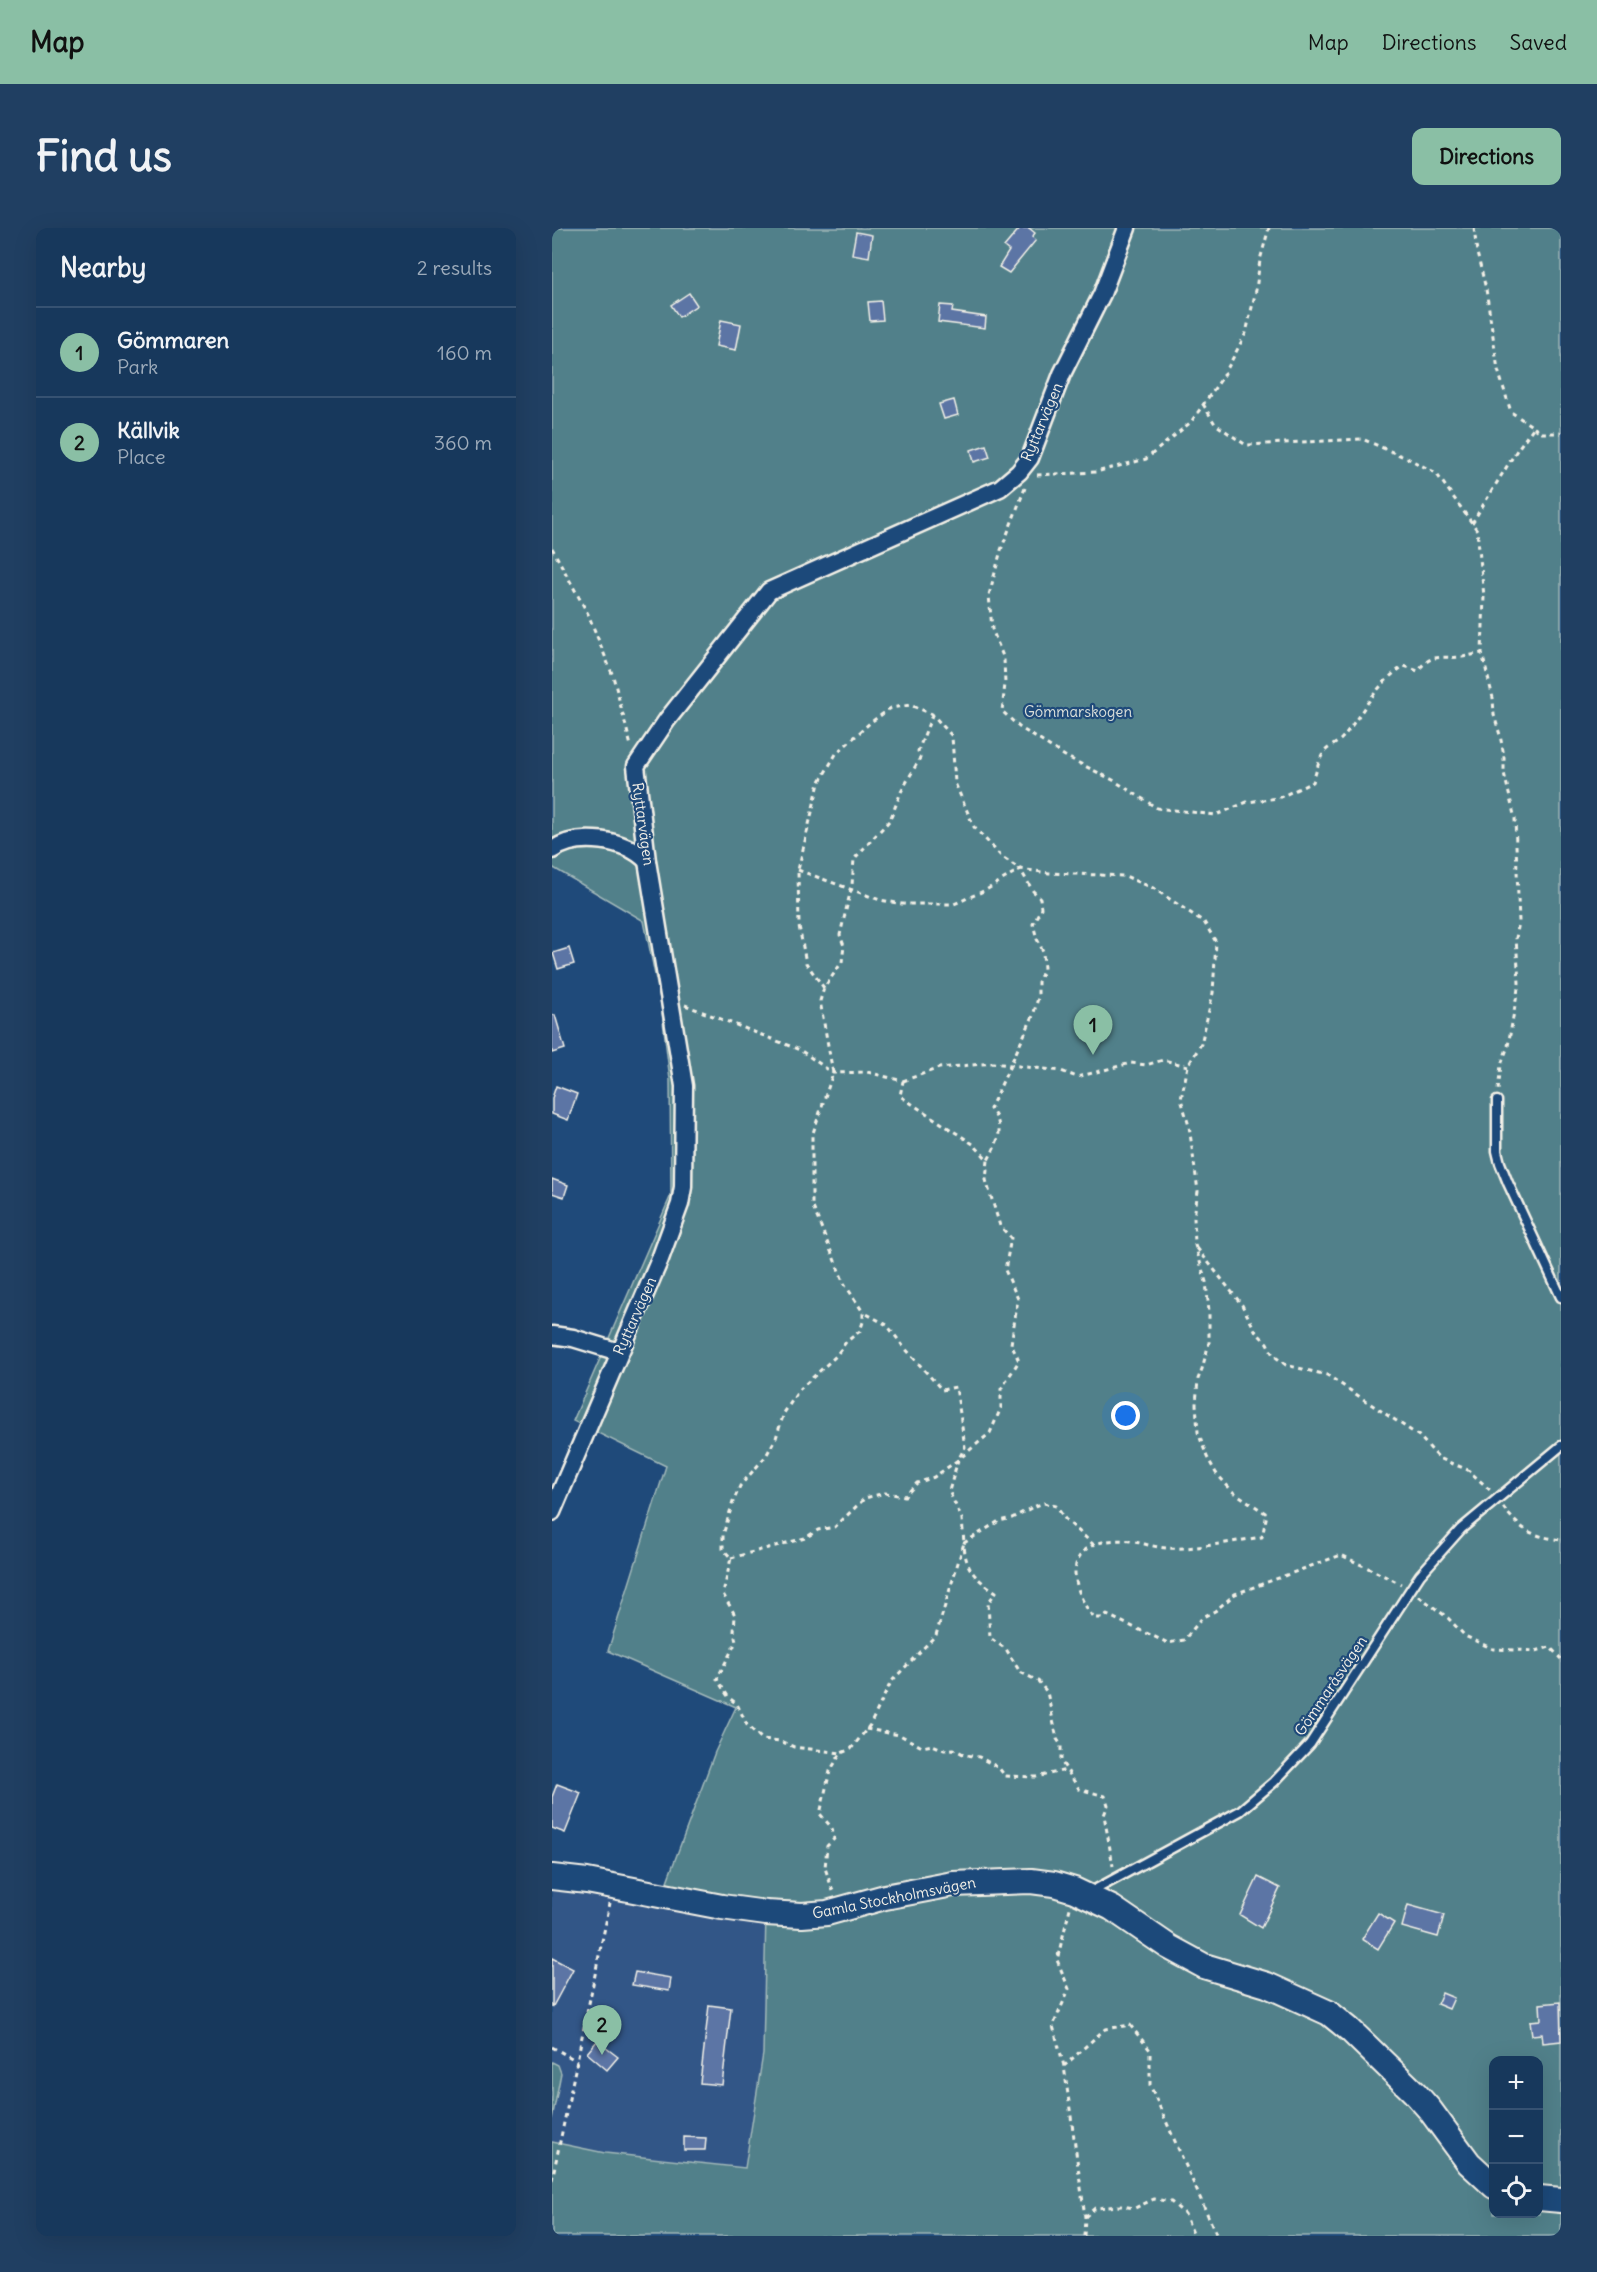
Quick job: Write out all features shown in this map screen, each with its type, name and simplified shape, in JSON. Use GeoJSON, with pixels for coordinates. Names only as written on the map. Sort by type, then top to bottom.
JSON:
{"type":"FeatureCollection","features":[{"type":"Feature","properties":{"kind":"street","name":"Ryttarvägen"},"geometry":{"type":"LineString","coordinates":[[552,1512],[660,1259],[675,1221],[682,1195],[684,1086],[647,861],[636,766],[667,720],[769,591],[1000,488],[1022,476],[1062,374],[1102,294],[1127,228]]}},
{"type":"Feature","properties":{"kind":"street"},"geometry":{"type":"LineString","coordinates":[[552,850],[566,842],[600,841],[631,850],[647,861]]}},
{"type":"Feature","properties":{"kind":"street"},"geometry":{"type":"LineString","coordinates":[[552,1335],[573,1338],[619,1352]]}},
{"type":"Feature","properties":{"kind":"street","name":"Gamla Stockholmsvägen"},"geometry":{"type":"LineString","coordinates":[[552,1877],[766,1913],[802,1915],[835,1911],[885,1897],[953,1884],[1031,1881],[1054,1884],[1080,1892],[1112,1908],[1168,1947],[1204,1966],[1267,1985],[1329,2013],[1350,2030],[1415,2093],[1468,2163],[1489,2182]]}},
{"type":"Feature","properties":{"kind":"street"},"geometry":{"type":"LineString","coordinates":[[1543,2198],[1561,2200]]}},
{"type":"Feature","properties":{"kind":"lane"},"geometry":{"type":"LineString","coordinates":[[1497,1101],[1497,1151],[1500,1163],[1561,1297]]}},
{"type":"Feature","properties":{"kind":"lane","name":"Gömmaråsvägen"},"geometry":{"type":"LineString","coordinates":[[1080,1892],[1117,1876],[1240,1811],[1293,1764],[1310,1743],[1420,1575],[1461,1529],[1561,1446]]}},
{"type":"Feature","properties":{"kind":"path"},"geometry":{"type":"LineString","coordinates":[[1269,228],[1260,260],[1246,333],[1224,375],[1191,422],[1146,459],[1096,472],[1022,476],[989,595],[992,629],[1004,659],[1005,684],[1002,711],[1019,727],[1056,750],[1113,780],[1157,808],[1216,816],[1247,802],[1278,798],[1313,782],[1324,752],[1341,740],[1367,701],[1394,672],[1404,666],[1418,671],[1423,664],[1436,656],[1461,657],[1482,653]]}},
{"type":"Feature","properties":{"kind":"path"},"geometry":{"type":"LineString","coordinates":[[1474,228],[1498,370],[1511,412],[1542,433],[1561,434]]}},
{"type":"Feature","properties":{"kind":"path"},"geometry":{"type":"LineString","coordinates":[[1203,404],[1215,424],[1246,445],[1362,439],[1409,459],[1436,473],[1477,530],[1484,596],[1482,653],[1493,698],[1494,716],[1502,745],[1504,772],[1515,819],[1519,922],[1516,938],[1519,983],[1508,1046],[1501,1065],[1497,1101]]}},
{"type":"Feature","properties":{"kind":"path"},"geometry":{"type":"LineString","coordinates":[[1472,523],[1505,467],[1533,428]]}},
{"type":"Feature","properties":{"kind":"path"},"geometry":{"type":"LineString","coordinates":[[552,548],[588,614],[613,676],[636,766]]}},
{"type":"Feature","properties":{"kind":"path"},"geometry":{"type":"LineString","coordinates":[[732,1558],[805,1538],[818,1530],[835,1527],[865,1498],[885,1493],[904,1496],[917,1483],[934,1477],[990,1433],[1001,1408],[1001,1389],[1019,1361],[1011,1344],[1018,1299],[1005,1270],[1011,1238],[1000,1226],[986,1180],[988,1160],[1000,1132],[998,1117],[990,1109],[1033,1016],[1038,998],[1038,982],[1044,969],[1044,951],[1037,939],[1033,924],[1041,908],[1040,898],[1020,869],[1001,856],[974,827],[955,783],[952,736],[932,714],[910,705],[891,708],[871,722],[836,754],[819,783],[798,870],[799,926],[806,963],[824,988]]}},
{"type":"Feature","properties":{"kind":"path"},"geometry":{"type":"LineString","coordinates":[[932,714],[918,751],[920,758],[901,792],[890,820],[854,859],[850,891],[840,935],[844,946],[842,962],[824,988],[820,1001],[834,1073],[812,1136],[812,1205],[844,1283],[863,1312],[887,1325],[942,1390],[956,1388],[965,1447],[958,1460],[949,1491],[962,1519],[965,1559],[975,1578],[996,1592],[988,1603],[990,1638],[1006,1649],[1020,1672],[1038,1681],[1047,1692],[1057,1739],[1061,1745],[1061,1761],[1079,1789],[1105,1796],[1108,1805],[1104,1815],[1111,1860],[1117,1876]]}},
{"type":"Feature","properties":{"kind":"path"},"geometry":{"type":"LineString","coordinates":[[798,870],[850,891],[902,904],[954,904],[986,890],[1020,869],[1049,873],[1125,876],[1153,888],[1204,922],[1216,942],[1214,993],[1201,1044],[1188,1066],[1181,1099],[1189,1125],[1198,1191],[1194,1217],[1195,1245],[1206,1282],[1209,1311],[1209,1343],[1197,1386],[1198,1432],[1207,1457],[1216,1473],[1232,1491],[1267,1514],[1262,1537],[1167,1548],[1128,1541],[1101,1542],[1083,1551],[1075,1561],[1075,1577],[1083,1605],[1094,1618],[1103,1618],[1107,1615],[1168,1643],[1184,1640],[1203,1617],[1215,1611],[1235,1593],[1341,1555],[1411,1588],[1448,1618],[1465,1636],[1493,1649],[1536,1651],[1550,1647],[1561,1659]]}},
{"type":"Feature","properties":{"kind":"path"},"geometry":{"type":"LineString","coordinates":[[669,999],[800,1050],[834,1073],[867,1072],[903,1081],[939,1068],[993,1063],[1061,1071],[1077,1077],[1131,1063],[1146,1065],[1163,1060],[1188,1066]]}},
{"type":"Feature","properties":{"kind":"path"},"geometry":{"type":"LineString","coordinates":[[903,1081],[900,1096],[973,1144],[988,1160]]}},
{"type":"Feature","properties":{"kind":"path"},"geometry":{"type":"LineString","coordinates":[[1195,1245],[1242,1305],[1256,1332],[1267,1343],[1273,1355],[1286,1365],[1327,1375],[1419,1436],[1439,1458],[1468,1470],[1498,1498],[1515,1523],[1527,1532],[1561,1540]]}},
{"type":"Feature","properties":{"kind":"path"},"geometry":{"type":"LineString","coordinates":[[732,1558],[723,1550],[723,1535],[740,1486],[766,1456],[776,1438],[784,1413],[800,1390],[836,1356],[846,1342],[860,1331],[863,1312]]}},
{"type":"Feature","properties":{"kind":"path"},"geometry":{"type":"LineString","coordinates":[[835,1911],[836,1899],[825,1868],[827,1846],[834,1839],[832,1828],[820,1814],[830,1771],[841,1754],[851,1749],[866,1729],[891,1682],[936,1635],[964,1543],[999,1521],[1012,1518],[1044,1503],[1056,1506],[1065,1519],[1094,1545]]}},
{"type":"Feature","properties":{"kind":"path"},"geometry":{"type":"LineString","coordinates":[[732,1558],[723,1594],[735,1615],[736,1642],[717,1679],[729,1698],[737,1704],[747,1725],[762,1739],[780,1741],[794,1748],[841,1754]]}},
{"type":"Feature","properties":{"kind":"path"},"geometry":{"type":"LineString","coordinates":[[866,1729],[900,1734],[922,1747],[933,1745],[944,1750],[954,1749],[965,1755],[979,1757],[999,1768],[1005,1776],[1036,1778],[1062,1770],[1067,1771]]}},
{"type":"Feature","properties":{"kind":"path"},"geometry":{"type":"LineString","coordinates":[[552,2180],[614,1886]]}},
{"type":"Feature","properties":{"kind":"path"},"geometry":{"type":"LineString","coordinates":[[1080,1892],[1057,1960],[1069,1989],[1053,2026],[1064,2066],[1085,2217],[1084,2236]]}},
{"type":"Feature","properties":{"kind":"path"},"geometry":{"type":"LineString","coordinates":[[1064,2066],[1105,2029],[1130,2025],[1150,2050],[1150,2085],[1217,2236]]}},
{"type":"Feature","properties":{"kind":"path"},"geometry":{"type":"LineString","coordinates":[[552,2047],[577,2061]]}},
{"type":"Feature","properties":{"kind":"path"},"geometry":{"type":"LineString","coordinates":[[1085,2217],[1095,2208],[1121,2206],[1135,2208],[1154,2199],[1171,2202],[1185,2214],[1194,2236]]}},
{"type":"Feature","properties":{"kind":"shaded area"},"geometry":{"type":"Polygon","coordinates":[[[552,1885],[766,1913],[763,2054],[745,2168],[605,2153],[552,2142],[552,2119],[561,2073],[558,2065],[552,2062],[552,1885]]]}},
{"type":"Feature","properties":{"kind":"green space","name":"Gömmarskogen"},"geometry":{"type":"Polygon","coordinates":[[[552,228],[1561,228],[1561,2236],[552,2236],[552,2142],[605,2153],[745,2168],[763,2054],[766,1913],[662,1895],[715,1752],[736,1707],[608,1651],[666,1466],[573,1421],[671,1195],[670,1080],[661,1004],[644,921],[552,867],[552,228]]]}},
{"type":"Feature","properties":{"kind":"green space"},"geometry":{"type":"Polygon","coordinates":[[[552,2062],[558,2065],[561,2073],[552,2119],[552,2062]]]}},
{"type":"Feature","properties":{"kind":"building"},"geometry":{"type":"Polygon","coordinates":[[[1020,228],[1029,228],[1035,233],[1032,237],[1036,240],[1009,273],[999,267],[1009,251],[1004,247],[1020,228]]]}},
{"type":"Feature","properties":{"kind":"building"},"geometry":{"type":"Polygon","coordinates":[[[856,232],[872,235],[869,257],[852,254],[856,232]]]}},
{"type":"Feature","properties":{"kind":"building"},"geometry":{"type":"Polygon","coordinates":[[[689,293],[697,305],[679,317],[671,305],[689,293]]]}},
{"type":"Feature","properties":{"kind":"building"},"geometry":{"type":"Polygon","coordinates":[[[881,301],[883,320],[870,321],[868,302],[881,301]]]}},
{"type":"Feature","properties":{"kind":"building"},"geometry":{"type":"Polygon","coordinates":[[[940,305],[953,306],[952,312],[986,317],[985,328],[938,322],[940,305]]]}},
{"type":"Feature","properties":{"kind":"building"},"geometry":{"type":"Polygon","coordinates":[[[721,320],[741,324],[736,350],[716,346],[721,320]]]}},
{"type":"Feature","properties":{"kind":"building"},"geometry":{"type":"Polygon","coordinates":[[[954,400],[958,415],[944,419],[939,404],[954,400]]]}},
{"type":"Feature","properties":{"kind":"building"},"geometry":{"type":"Polygon","coordinates":[[[986,445],[990,457],[974,462],[971,450],[986,445]]]}},
{"type":"Feature","properties":{"kind":"building"},"geometry":{"type":"Polygon","coordinates":[[[569,948],[574,964],[558,969],[553,953],[569,948]]]}},
{"type":"Feature","properties":{"kind":"building"},"geometry":{"type":"Polygon","coordinates":[[[552,1015],[555,1015],[565,1049],[552,1053],[552,1015]]]}},
{"type":"Feature","properties":{"kind":"building"},"geometry":{"type":"Polygon","coordinates":[[[556,1086],[577,1094],[568,1120],[552,1114],[552,1098],[556,1086]]]}},
{"type":"Feature","properties":{"kind":"building"},"geometry":{"type":"Polygon","coordinates":[[[552,1179],[568,1185],[564,1197],[552,1193],[552,1179]]]}},
{"type":"Feature","properties":{"kind":"building"},"geometry":{"type":"Polygon","coordinates":[[[557,1784],[581,1793],[565,1833],[552,1828],[552,1797],[557,1784]]]}},
{"type":"Feature","properties":{"kind":"building"},"geometry":{"type":"Polygon","coordinates":[[[1258,1877],[1280,1888],[1261,1928],[1240,1915],[1258,1877]]]}},
{"type":"Feature","properties":{"kind":"building"},"geometry":{"type":"Polygon","coordinates":[[[1408,1905],[1444,1915],[1438,1937],[1402,1927],[1408,1905]]]}},
{"type":"Feature","properties":{"kind":"building"},"geometry":{"type":"Polygon","coordinates":[[[1378,1913],[1394,1923],[1378,1949],[1362,1939],[1378,1913]]]}},
{"type":"Feature","properties":{"kind":"building"},"geometry":{"type":"Polygon","coordinates":[[[552,1958],[573,1969],[552,2008],[552,1958]]]}},
{"type":"Feature","properties":{"kind":"building"},"geometry":{"type":"Polygon","coordinates":[[[635,1972],[671,1978],[669,1991],[632,1985],[635,1972]]]}},
{"type":"Feature","properties":{"kind":"building"},"geometry":{"type":"Polygon","coordinates":[[[1442,1993],[1454,1998],[1449,2009],[1437,2004],[1442,1993]]]}},
{"type":"Feature","properties":{"kind":"building"},"geometry":{"type":"Polygon","coordinates":[[[1560,2002],[1561,2041],[1543,2043],[1542,2034],[1532,2035],[1530,2021],[1541,2020],[1540,2004],[1560,2002]]]}},
{"type":"Feature","properties":{"kind":"building"},"geometry":{"type":"Polygon","coordinates":[[[709,2005],[731,2008],[722,2085],[700,2083],[709,2005]]]}},
{"type":"Feature","properties":{"kind":"building"},"geometry":{"type":"Polygon","coordinates":[[[597,2041],[618,2057],[607,2070],[587,2053],[597,2041]]]}},
{"type":"Feature","properties":{"kind":"building"},"geometry":{"type":"Polygon","coordinates":[[[684,2137],[706,2138],[705,2150],[684,2150],[684,2137]]]}},
{"type":"Feature","properties":{"kind":"place","name":"Gömmaren"},"geometry":{"type":"Point","coordinates":[1093,1055]}},
{"type":"Feature","properties":{"kind":"place","name":"Källvik"},"geometry":{"type":"Point","coordinates":[602,2055]}}]}
